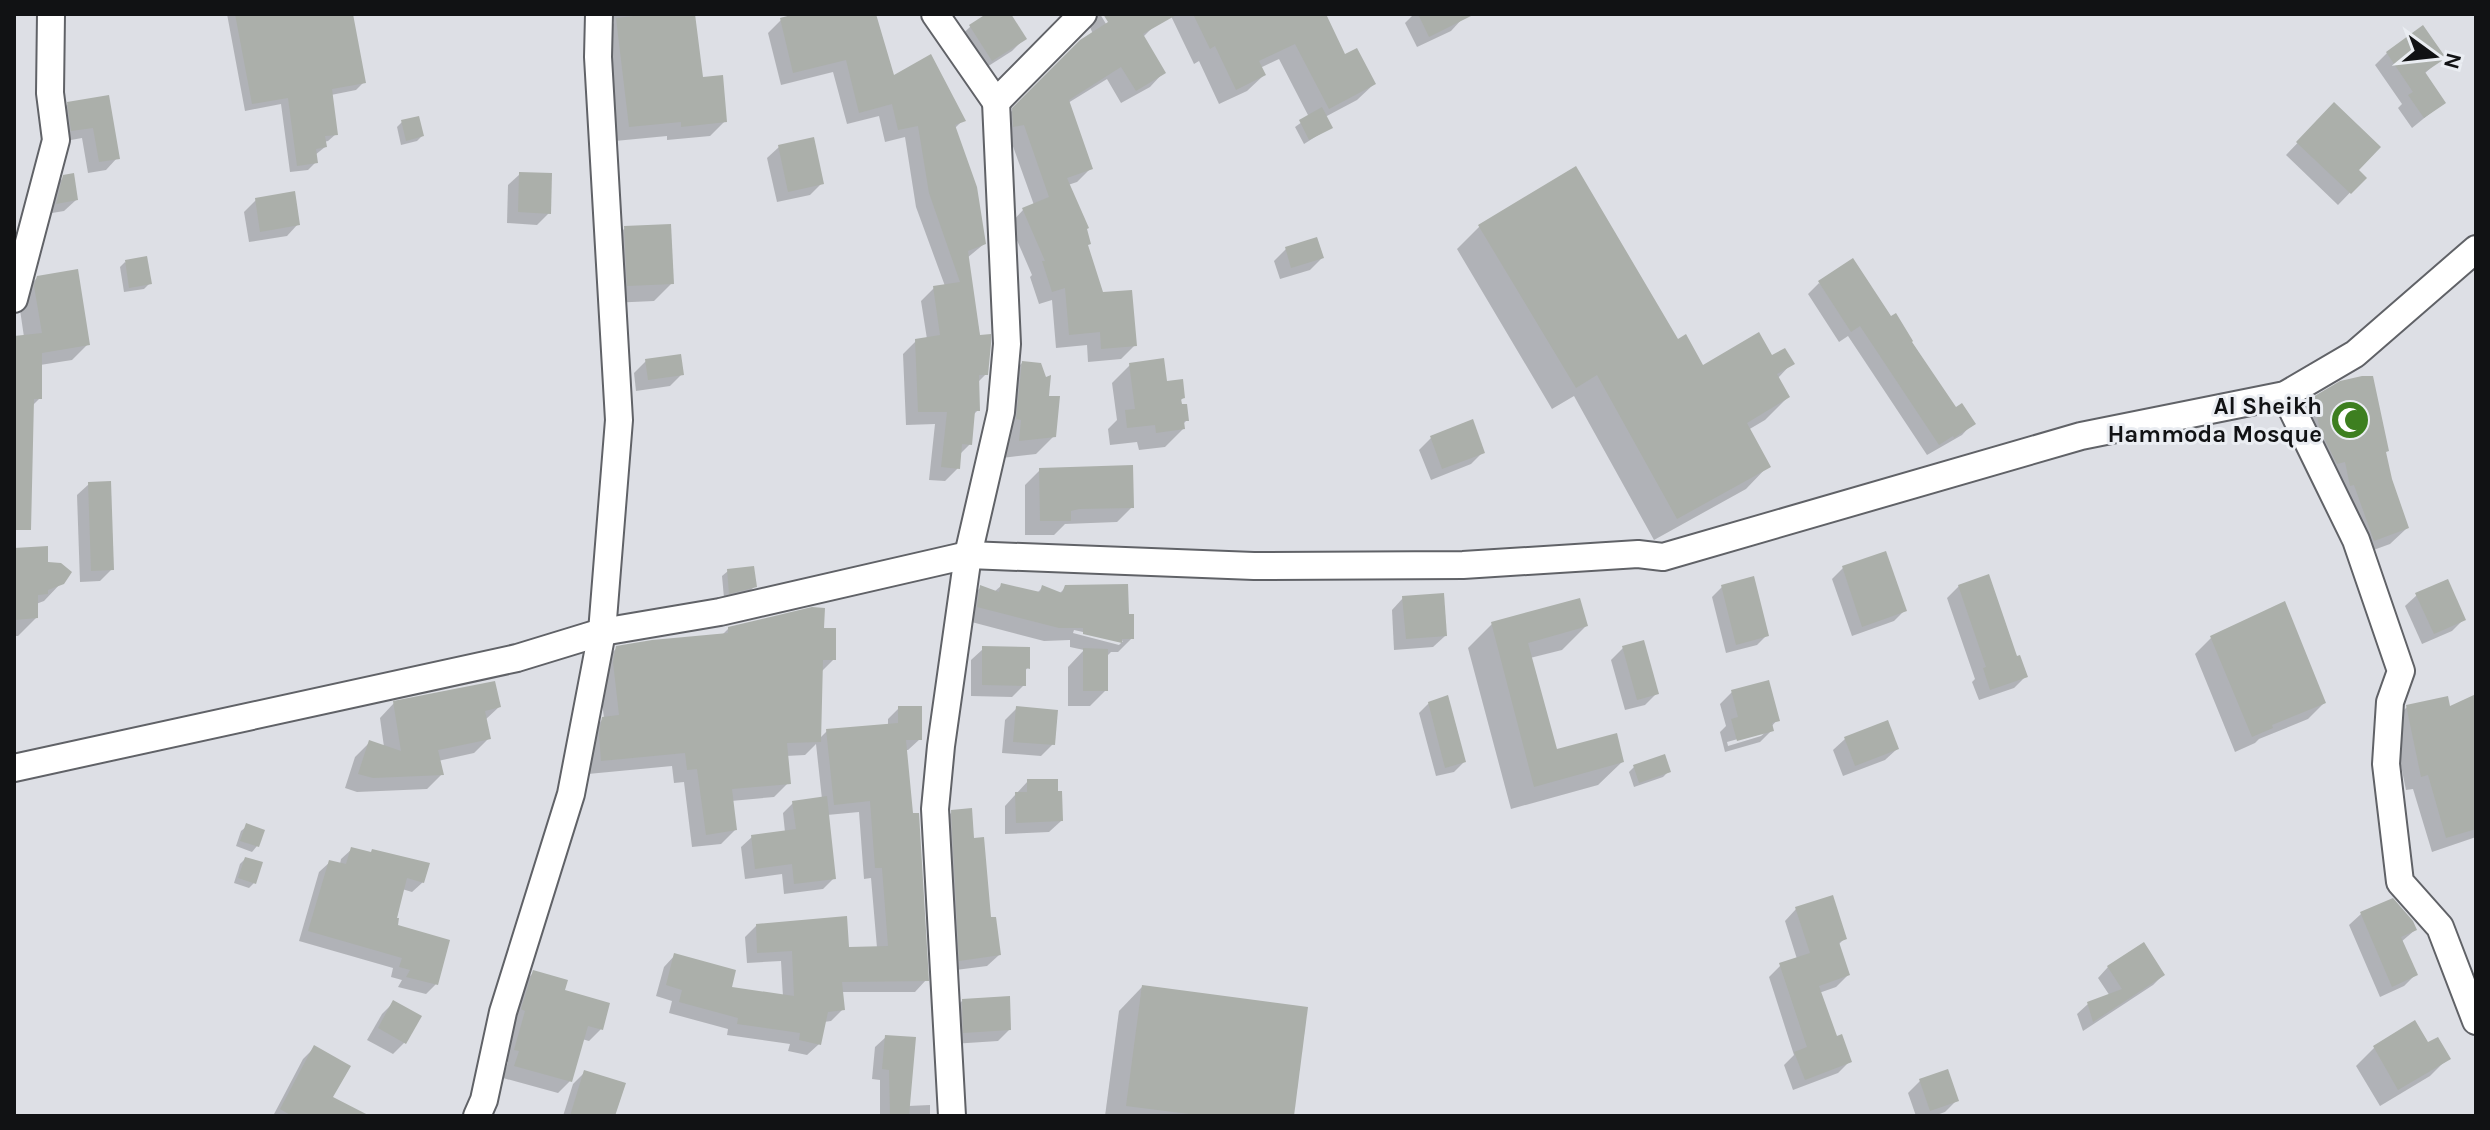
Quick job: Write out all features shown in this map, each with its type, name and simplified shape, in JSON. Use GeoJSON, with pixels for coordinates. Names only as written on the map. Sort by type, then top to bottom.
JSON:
{"type":"FeatureCollection","features":[{"type":"Feature","properties":{"kind":"street"},"geometry":{"type":"LineString","coordinates":[[14,299],[56,140],[50,93],[51,14]]}},
{"type":"Feature","properties":{"kind":"street"},"geometry":{"type":"LineString","coordinates":[[477,1116],[484,1100],[506,1000],[571,794],[602,632],[619,420],[598,57],[599,14]]}},
{"type":"Feature","properties":{"kind":"street"},"geometry":{"type":"LineString","coordinates":[[935,14],[996,102],[1007,344],[1001,412],[968,555],[935,809],[952,1116]]}},
{"type":"Feature","properties":{"kind":"street"},"geometry":{"type":"LineString","coordinates":[[996,102],[1083,14]]}},
{"type":"Feature","properties":{"kind":"street"},"geometry":{"type":"LineString","coordinates":[[14,768],[517,658],[602,632],[720,612],[968,555],[1254,566],[1463,565],[1638,554],[1663,557],[2081,436],[2285,395],[2355,354],[2476,249]]}},
{"type":"Feature","properties":{"kind":"street"},"geometry":{"type":"LineString","coordinates":[[2285,395],[2356,540],[2401,671],[2390,702],[2386,764],[2400,882],[2440,927],[2476,1021]]}},
{"type":"Feature","properties":{"kind":"building"},"geometry":{"type":"Polygon","coordinates":[[[235,14],[353,14],[366,83],[332,89],[338,135],[325,136],[327,147],[316,149],[318,163],[297,166],[288,98],[252,104],[235,14]]]}},
{"type":"Feature","properties":{"kind":"building"},"geometry":{"type":"Polygon","coordinates":[[[695,14],[703,77],[723,75],[727,122],[681,127],[681,122],[629,127],[616,18],[695,14]]]}},
{"type":"Feature","properties":{"kind":"building"},"geometry":{"type":"Polygon","coordinates":[[[795,14],[876,14],[894,75],[931,54],[966,121],[955,125],[977,187],[986,244],[968,251],[980,335],[991,334],[991,344],[988,375],[979,375],[980,411],[975,411],[972,445],[962,444],[960,469],[941,467],[947,412],[918,412],[915,339],[940,335],[933,286],[960,282],[929,193],[918,126],[898,130],[892,104],[859,113],[846,60],[793,73],[780,18],[795,14]]]}},
{"type":"Feature","properties":{"kind":"building"},"geometry":{"type":"Polygon","coordinates":[[[986,14],[1011,14],[1027,39],[992,61],[969,25],[986,14]]]}},
{"type":"Feature","properties":{"kind":"building"},"geometry":{"type":"Polygon","coordinates":[[[1103,14],[1178,14],[1143,34],[1166,73],[1136,91],[1121,67],[1069,100],[1093,169],[1067,178],[1089,228],[1091,244],[1088,245],[1103,292],[1132,290],[1137,346],[1101,349],[1100,332],[1069,335],[1065,288],[1052,292],[1042,261],[1045,261],[1022,208],[1049,197],[1024,125],[1013,127],[1012,108],[1080,40],[1108,22],[1103,14]]]}},
{"type":"Feature","properties":{"kind":"building"},"geometry":{"type":"Polygon","coordinates":[[[1193,14],[1326,14],[1345,54],[1357,48],[1376,84],[1329,109],[1295,44],[1259,61],[1266,75],[1236,90],[1215,46],[1210,49],[1193,14]]]}},
{"type":"Feature","properties":{"kind":"building"},"geometry":{"type":"Polygon","coordinates":[[[1418,14],[1475,14],[1429,37],[1418,14]]]}},
{"type":"Feature","properties":{"kind":"building"},"geometry":{"type":"Polygon","coordinates":[[[2423,25],[2446,58],[2425,72],[2446,103],[2424,118],[2408,95],[2413,92],[2386,52],[2423,25]]]}},
{"type":"Feature","properties":{"kind":"building"},"geometry":{"type":"Polygon","coordinates":[[[109,95],[120,159],[99,162],[93,128],[71,131],[67,102],[109,95]]]}},
{"type":"Feature","properties":{"kind":"building"},"geometry":{"type":"Polygon","coordinates":[[[2334,102],[2381,147],[2359,170],[2367,178],[2351,194],[2296,142],[2334,102]]]}},
{"type":"Feature","properties":{"kind":"building"},"geometry":{"type":"Polygon","coordinates":[[[1322,107],[1333,128],[1309,140],[1299,120],[1322,107]]]}},
{"type":"Feature","properties":{"kind":"building"},"geometry":{"type":"Polygon","coordinates":[[[419,116],[424,136],[406,141],[401,120],[419,116]]]}},
{"type":"Feature","properties":{"kind":"building"},"geometry":{"type":"Polygon","coordinates":[[[814,137],[824,184],[788,192],[778,145],[814,137]]]}},
{"type":"Feature","properties":{"kind":"building"},"geometry":{"type":"Polygon","coordinates":[[[1576,166],[1678,339],[1686,334],[1703,365],[1759,332],[1772,355],[1785,348],[1795,364],[1777,374],[1790,397],[1747,423],[1771,467],[1677,519],[1597,375],[1576,388],[1478,225],[1576,166]]]}},
{"type":"Feature","properties":{"kind":"building"},"geometry":{"type":"Polygon","coordinates":[[[519,172],[552,173],[551,214],[518,212],[519,172]]]}},
{"type":"Feature","properties":{"kind":"building"},"geometry":{"type":"Polygon","coordinates":[[[74,173],[78,200],[56,204],[63,175],[74,173]]]}},
{"type":"Feature","properties":{"kind":"building"},"geometry":{"type":"Polygon","coordinates":[[[295,191],[300,225],[260,232],[255,198],[295,191]]]}},
{"type":"Feature","properties":{"kind":"building"},"geometry":{"type":"Polygon","coordinates":[[[671,224],[674,284],[627,286],[624,226],[671,224]]]}},
{"type":"Feature","properties":{"kind":"building"},"geometry":{"type":"Polygon","coordinates":[[[1317,237],[1324,258],[1291,268],[1285,247],[1317,237]]]}},
{"type":"Feature","properties":{"kind":"building"},"geometry":{"type":"Polygon","coordinates":[[[147,256],[152,284],[129,288],[125,260],[147,256]]]}},
{"type":"Feature","properties":{"kind":"building"},"geometry":{"type":"Polygon","coordinates":[[[1853,258],[1891,316],[1896,313],[1956,407],[1962,403],[1976,424],[1939,445],[1860,326],[1851,332],[1818,281],[1853,258]]]}},
{"type":"Feature","properties":{"kind":"building"},"geometry":{"type":"Polygon","coordinates":[[[78,269],[90,345],[42,353],[42,399],[34,399],[31,530],[14,530],[14,336],[42,333],[34,286],[37,276],[78,269]]]}},
{"type":"Feature","properties":{"kind":"building"},"geometry":{"type":"Polygon","coordinates":[[[681,354],[684,375],[648,380],[645,359],[681,354]]]}},
{"type":"Feature","properties":{"kind":"building"},"geometry":{"type":"Polygon","coordinates":[[[1164,358],[1167,381],[1183,379],[1185,398],[1181,399],[1182,404],[1187,404],[1189,421],[1184,421],[1185,429],[1156,433],[1155,425],[1127,428],[1125,410],[1135,409],[1129,363],[1164,358]]]}},
{"type":"Feature","properties":{"kind":"building"},"geometry":{"type":"Polygon","coordinates":[[[1022,361],[1041,363],[1046,377],[1051,375],[1049,396],[1060,396],[1056,437],[1019,441],[1021,420],[1016,419],[1022,361]]]}},
{"type":"Feature","properties":{"kind":"building","name":"Al Sheikh Hammoda Mosque"},"geometry":{"type":"Polygon","coordinates":[[[2373,376],[2392,479],[2409,528],[2374,541],[2354,485],[2350,486],[2345,462],[2337,464],[2320,430],[2313,397],[2340,381],[2373,376]]]}},
{"type":"Feature","properties":{"kind":"building"},"geometry":{"type":"Polygon","coordinates":[[[1473,419],[1485,453],[1442,469],[1430,436],[1473,419]]]}},
{"type":"Feature","properties":{"kind":"building"},"geometry":{"type":"Polygon","coordinates":[[[1133,465],[1134,508],[1079,509],[1071,511],[1071,521],[1040,521],[1039,468],[1133,465]]]}},
{"type":"Feature","properties":{"kind":"building"},"geometry":{"type":"Polygon","coordinates":[[[111,481],[114,570],[91,571],[88,482],[111,481]]]}},
{"type":"Feature","properties":{"kind":"building"},"geometry":{"type":"Polygon","coordinates":[[[48,546],[48,562],[61,563],[72,572],[64,584],[48,590],[48,594],[38,595],[38,618],[14,620],[14,548],[48,546]]]}},
{"type":"Feature","properties":{"kind":"building"},"geometry":{"type":"Polygon","coordinates":[[[1886,551],[1907,611],[1862,627],[1842,566],[1886,551]]]}},
{"type":"Feature","properties":{"kind":"building"},"geometry":{"type":"Polygon","coordinates":[[[754,566],[757,587],[729,594],[727,569],[754,566]]]}},
{"type":"Feature","properties":{"kind":"building"},"geometry":{"type":"Polygon","coordinates":[[[1989,574],[2017,656],[2020,655],[2028,677],[1990,690],[1983,668],[1986,667],[1958,585],[1989,574]]]}},
{"type":"Feature","properties":{"kind":"building"},"geometry":{"type":"Polygon","coordinates":[[[1754,576],[1769,636],[1736,645],[1721,585],[1754,576]]]}},
{"type":"Feature","properties":{"kind":"building"},"geometry":{"type":"Polygon","coordinates":[[[2448,579],[2466,620],[2434,634],[2415,593],[2448,579]]]}},
{"type":"Feature","properties":{"kind":"building"},"geometry":{"type":"Polygon","coordinates":[[[1001,583],[1040,592],[1042,585],[1062,593],[1065,585],[1128,584],[1129,614],[1134,614],[1134,639],[1122,639],[1122,643],[1083,634],[1083,628],[1059,628],[977,607],[980,585],[999,592],[1001,583]]]}},
{"type":"Feature","properties":{"kind":"building"},"geometry":{"type":"Polygon","coordinates":[[[1444,593],[1447,636],[1406,639],[1402,596],[1444,593]]]}},
{"type":"Feature","properties":{"kind":"building"},"geometry":{"type":"Polygon","coordinates":[[[1580,598],[1588,626],[1528,643],[1557,749],[1617,733],[1624,762],[1534,787],[1491,622],[1580,598]]]}},
{"type":"Feature","properties":{"kind":"building"},"geometry":{"type":"Polygon","coordinates":[[[2285,601],[2326,703],[2272,725],[2273,728],[2252,737],[2210,636],[2285,601]]]}},
{"type":"Feature","properties":{"kind":"building"},"geometry":{"type":"Polygon","coordinates":[[[812,607],[825,608],[824,628],[836,628],[836,660],[823,660],[821,742],[787,743],[791,784],[732,789],[737,830],[706,835],[697,769],[687,770],[685,753],[601,761],[599,734],[602,717],[619,715],[613,662],[616,646],[728,633],[728,627],[812,607]]]}},
{"type":"Feature","properties":{"kind":"building"},"geometry":{"type":"Polygon","coordinates":[[[1644,640],[1659,694],[1637,700],[1622,646],[1644,640]]]}},
{"type":"Feature","properties":{"kind":"building"},"geometry":{"type":"Polygon","coordinates":[[[982,646],[1030,647],[1026,686],[982,685],[982,646]]]}},
{"type":"Feature","properties":{"kind":"building"},"geometry":{"type":"Polygon","coordinates":[[[1083,648],[1108,649],[1108,691],[1083,691],[1083,648]]]}},
{"type":"Feature","properties":{"kind":"building"},"geometry":{"type":"Polygon","coordinates":[[[1769,680],[1780,721],[1772,723],[1774,731],[1737,741],[1731,719],[1738,717],[1731,690],[1769,680]]]}},
{"type":"Feature","properties":{"kind":"building"},"geometry":{"type":"Polygon","coordinates":[[[495,681],[501,707],[485,711],[491,739],[438,750],[444,775],[373,778],[358,774],[369,740],[401,751],[393,701],[495,681]]]}},
{"type":"Feature","properties":{"kind":"building"},"geometry":{"type":"Polygon","coordinates":[[[2476,694],[2476,829],[2446,838],[2428,775],[2421,777],[2406,705],[2448,696],[2450,706],[2476,694]]]}},
{"type":"Feature","properties":{"kind":"building"},"geometry":{"type":"Polygon","coordinates":[[[1448,695],[1466,762],[1445,768],[1428,702],[1448,695]]]}},
{"type":"Feature","properties":{"kind":"building"},"geometry":{"type":"Polygon","coordinates":[[[898,706],[922,706],[922,740],[906,740],[913,813],[919,813],[929,981],[842,982],[845,1010],[828,1012],[821,1045],[799,1040],[800,1033],[737,1024],[738,1018],[679,1002],[682,990],[666,985],[674,953],[736,970],[732,987],[794,996],[792,951],[757,953],[756,924],[847,916],[849,947],[888,946],[882,868],[875,868],[870,801],[834,805],[826,729],[898,723],[898,706]]]}},
{"type":"Feature","properties":{"kind":"building"},"geometry":{"type":"Polygon","coordinates":[[[1016,706],[1058,710],[1055,745],[1013,742],[1016,706]]]}},
{"type":"Feature","properties":{"kind":"building"},"geometry":{"type":"Polygon","coordinates":[[[1888,720],[1899,749],[1855,766],[1844,737],[1888,720]]]}},
{"type":"Feature","properties":{"kind":"building"},"geometry":{"type":"Polygon","coordinates":[[[1665,754],[1671,772],[1639,783],[1633,765],[1665,754]]]}},
{"type":"Feature","properties":{"kind":"building"},"geometry":{"type":"Polygon","coordinates":[[[1027,779],[1058,779],[1058,791],[1062,791],[1063,821],[1016,823],[1015,792],[1027,792],[1027,779]]]}},
{"type":"Feature","properties":{"kind":"building"},"geometry":{"type":"Polygon","coordinates":[[[827,796],[836,879],[794,884],[792,864],[755,869],[751,835],[796,829],[792,801],[827,796]]]}},
{"type":"Feature","properties":{"kind":"building"},"geometry":{"type":"Polygon","coordinates":[[[972,808],[974,838],[984,837],[991,917],[996,917],[1001,955],[959,961],[951,810],[972,808]]]}},
{"type":"Feature","properties":{"kind":"building"},"geometry":{"type":"Polygon","coordinates":[[[246,823],[265,830],[259,847],[240,841],[246,823]]]}},
{"type":"Feature","properties":{"kind":"building"},"geometry":{"type":"Polygon","coordinates":[[[351,847],[430,863],[424,883],[407,878],[397,918],[398,925],[450,940],[438,985],[406,977],[410,970],[399,967],[402,958],[308,931],[329,860],[346,864],[351,847]]]}},
{"type":"Feature","properties":{"kind":"building"},"geometry":{"type":"Polygon","coordinates":[[[245,857],[263,862],[256,884],[238,878],[245,857]]]}},
{"type":"Feature","properties":{"kind":"building"},"geometry":{"type":"Polygon","coordinates":[[[1833,895],[1847,939],[1839,942],[1850,975],[1819,986],[1837,1036],[1842,1034],[1852,1062],[1805,1080],[1794,1052],[1807,1047],[1779,963],[1810,953],[1795,907],[1833,895]]]}},
{"type":"Feature","properties":{"kind":"building"},"geometry":{"type":"Polygon","coordinates":[[[2393,898],[2417,930],[2401,937],[2418,975],[2392,987],[2360,912],[2393,898]]]}},
{"type":"Feature","properties":{"kind":"building"},"geometry":{"type":"Polygon","coordinates":[[[2144,942],[2165,975],[2093,1022],[2087,1002],[2122,989],[2107,966],[2144,942]]]}},
{"type":"Feature","properties":{"kind":"building"},"geometry":{"type":"Polygon","coordinates":[[[533,970],[568,980],[565,990],[610,1003],[603,1030],[588,1026],[572,1082],[514,1066],[519,1051],[514,1050],[525,1011],[521,1009],[533,970]]]}},
{"type":"Feature","properties":{"kind":"building"},"geometry":{"type":"Polygon","coordinates":[[[1142,985],[1308,1007],[1294,1116],[1205,1116],[1126,1106],[1142,985]]]}},
{"type":"Feature","properties":{"kind":"building"},"geometry":{"type":"Polygon","coordinates":[[[1010,996],[1011,1030],[963,1033],[962,999],[1010,996]]]}},
{"type":"Feature","properties":{"kind":"building"},"geometry":{"type":"Polygon","coordinates":[[[393,1000],[422,1016],[406,1044],[378,1028],[393,1000]]]}},
{"type":"Feature","properties":{"kind":"building"},"geometry":{"type":"Polygon","coordinates":[[[2415,1020],[2428,1042],[2438,1037],[2451,1059],[2398,1090],[2373,1046],[2415,1020]]]}},
{"type":"Feature","properties":{"kind":"building"},"geometry":{"type":"Polygon","coordinates":[[[885,1035],[916,1037],[909,1116],[890,1116],[889,1070],[882,1069],[885,1035]]]}},
{"type":"Feature","properties":{"kind":"building"},"geometry":{"type":"Polygon","coordinates":[[[314,1045],[351,1066],[333,1097],[370,1116],[292,1116],[280,1109],[314,1045]]]}},
{"type":"Feature","properties":{"kind":"building"},"geometry":{"type":"Polygon","coordinates":[[[1948,1069],[1959,1101],[1930,1111],[1919,1079],[1948,1069]]]}},
{"type":"Feature","properties":{"kind":"building"},"geometry":{"type":"Polygon","coordinates":[[[584,1070],[626,1083],[615,1116],[570,1116],[584,1070]]]}},
{"type":"Feature","properties":{"kind":"place","name":"Al Sheikh Hammoda Mosque"},"geometry":{"type":"Point","coordinates":[2350,420]}}]}
